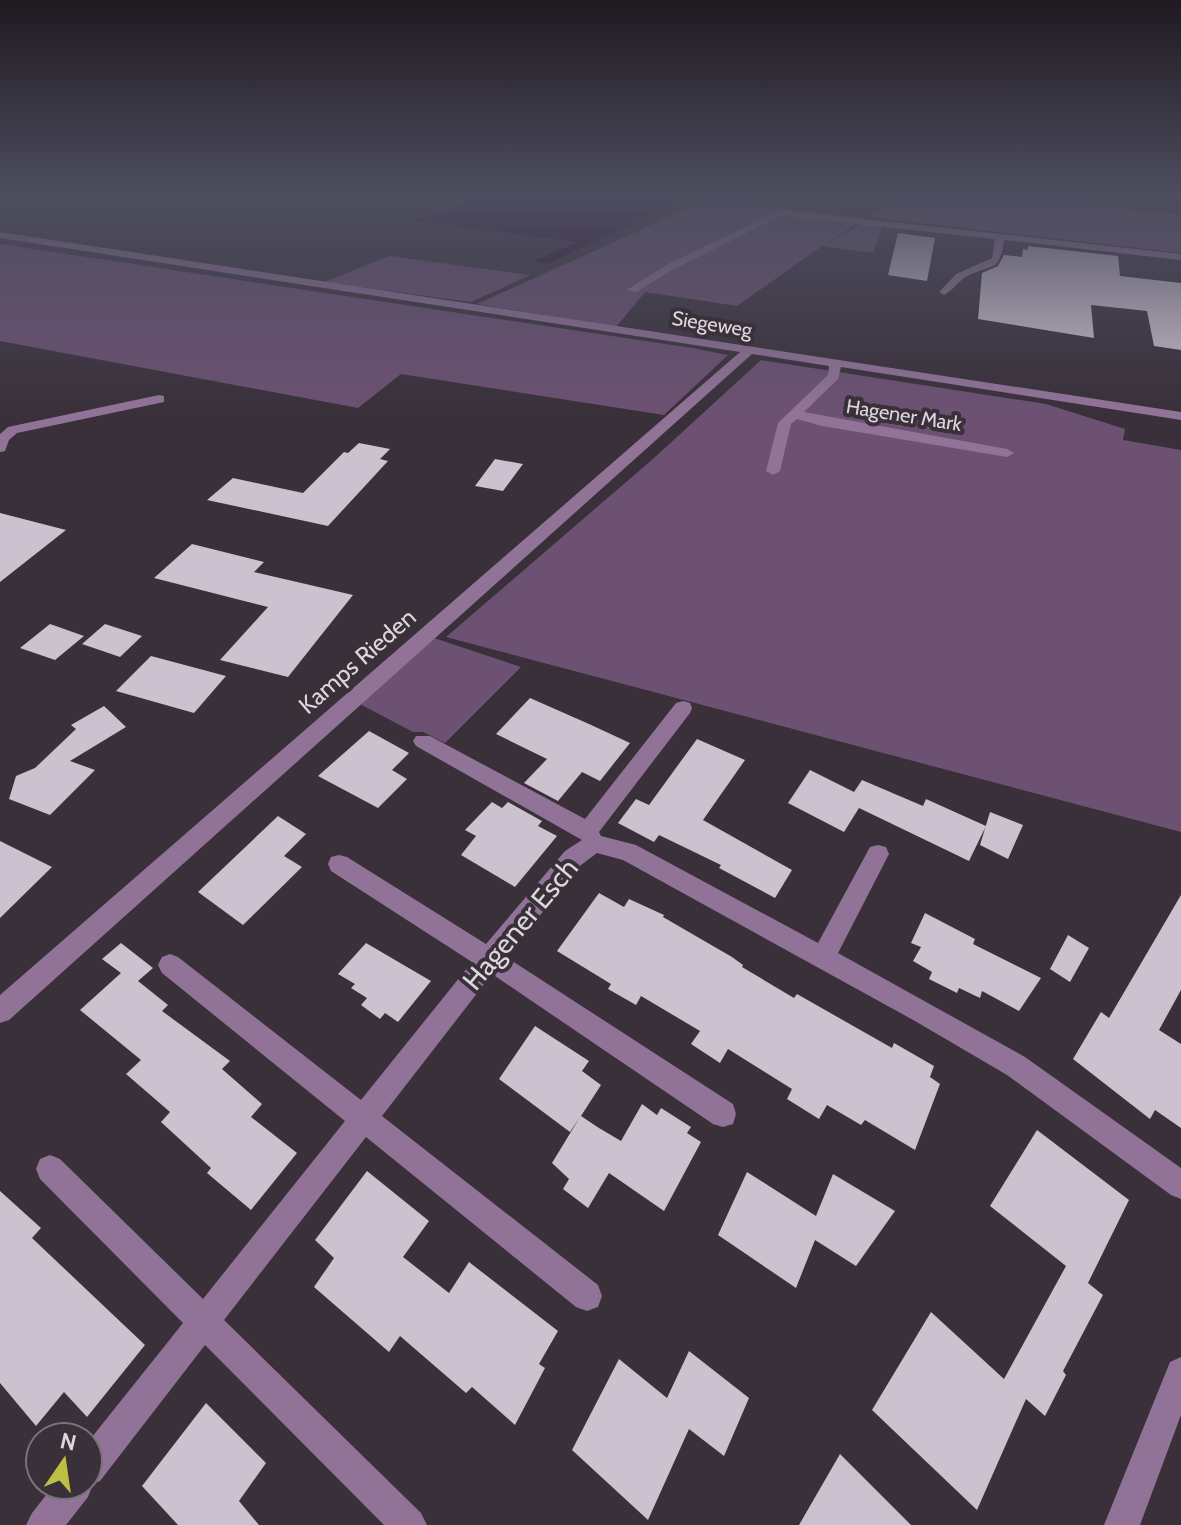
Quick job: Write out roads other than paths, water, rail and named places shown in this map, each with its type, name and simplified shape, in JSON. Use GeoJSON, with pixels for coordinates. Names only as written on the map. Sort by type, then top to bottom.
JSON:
{"type":"FeatureCollection","features":[{"type":"Feature","properties":{"kind":"street","name":"Siegeweg"},"geometry":{"type":"LineString","coordinates":[[216,268],[1181,416]]}},
{"type":"Feature","properties":{"kind":"street"},"geometry":{"type":"LineString","coordinates":[[632,290],[668,268]]}},
{"type":"Feature","properties":{"kind":"street"},"geometry":{"type":"LineString","coordinates":[[944,292],[960,276],[977,268]]}},
{"type":"Feature","properties":{"kind":"street","name":"Kamps Rieden"},"geometry":{"type":"LineString","coordinates":[[0,1011],[749,350]]}},
{"type":"Feature","properties":{"kind":"street","name":"Hagener Mark"},"geometry":{"type":"LineString","coordinates":[[773,471],[785,423],[834,376],[835,363]]}},
{"type":"Feature","properties":{"kind":"street"},"geometry":{"type":"LineString","coordinates":[[0,448],[3,438],[13,430],[159,399]]}},
{"type":"Feature","properties":{"kind":"street","name":"Hagener Mark"},"geometry":{"type":"LineString","coordinates":[[795,414],[822,422],[1007,453]]}},
{"type":"Feature","properties":{"kind":"street"},"geometry":{"type":"LineString","coordinates":[[423,741],[591,837],[683,708]]}},
{"type":"Feature","properties":{"kind":"street","name":"Hagener Esch"},"geometry":{"type":"LineString","coordinates":[[104,1449],[489,959],[591,837],[628,852],[823,957],[1016,1066],[1181,1185]]}},
{"type":"Feature","properties":{"kind":"street"},"geometry":{"type":"LineString","coordinates":[[823,957],[878,854]]}},
{"type":"Feature","properties":{"kind":"street"},"geometry":{"type":"LineString","coordinates":[[339,864],[723,1114]]}},
{"type":"Feature","properties":{"kind":"street"},"geometry":{"type":"LineString","coordinates":[[170,965],[587,1296]]}},
{"type":"Feature","properties":{"kind":"street"},"geometry":{"type":"LineString","coordinates":[[50,1169],[409,1525]]}},
{"type":"Feature","properties":{"kind":"street"},"geometry":{"type":"LineString","coordinates":[[1122,1525],[1181,1373]]}},
{"type":"Feature","properties":{"kind":"street"},"geometry":{"type":"LineString","coordinates":[[44,1525],[63,1501]]}}]}
